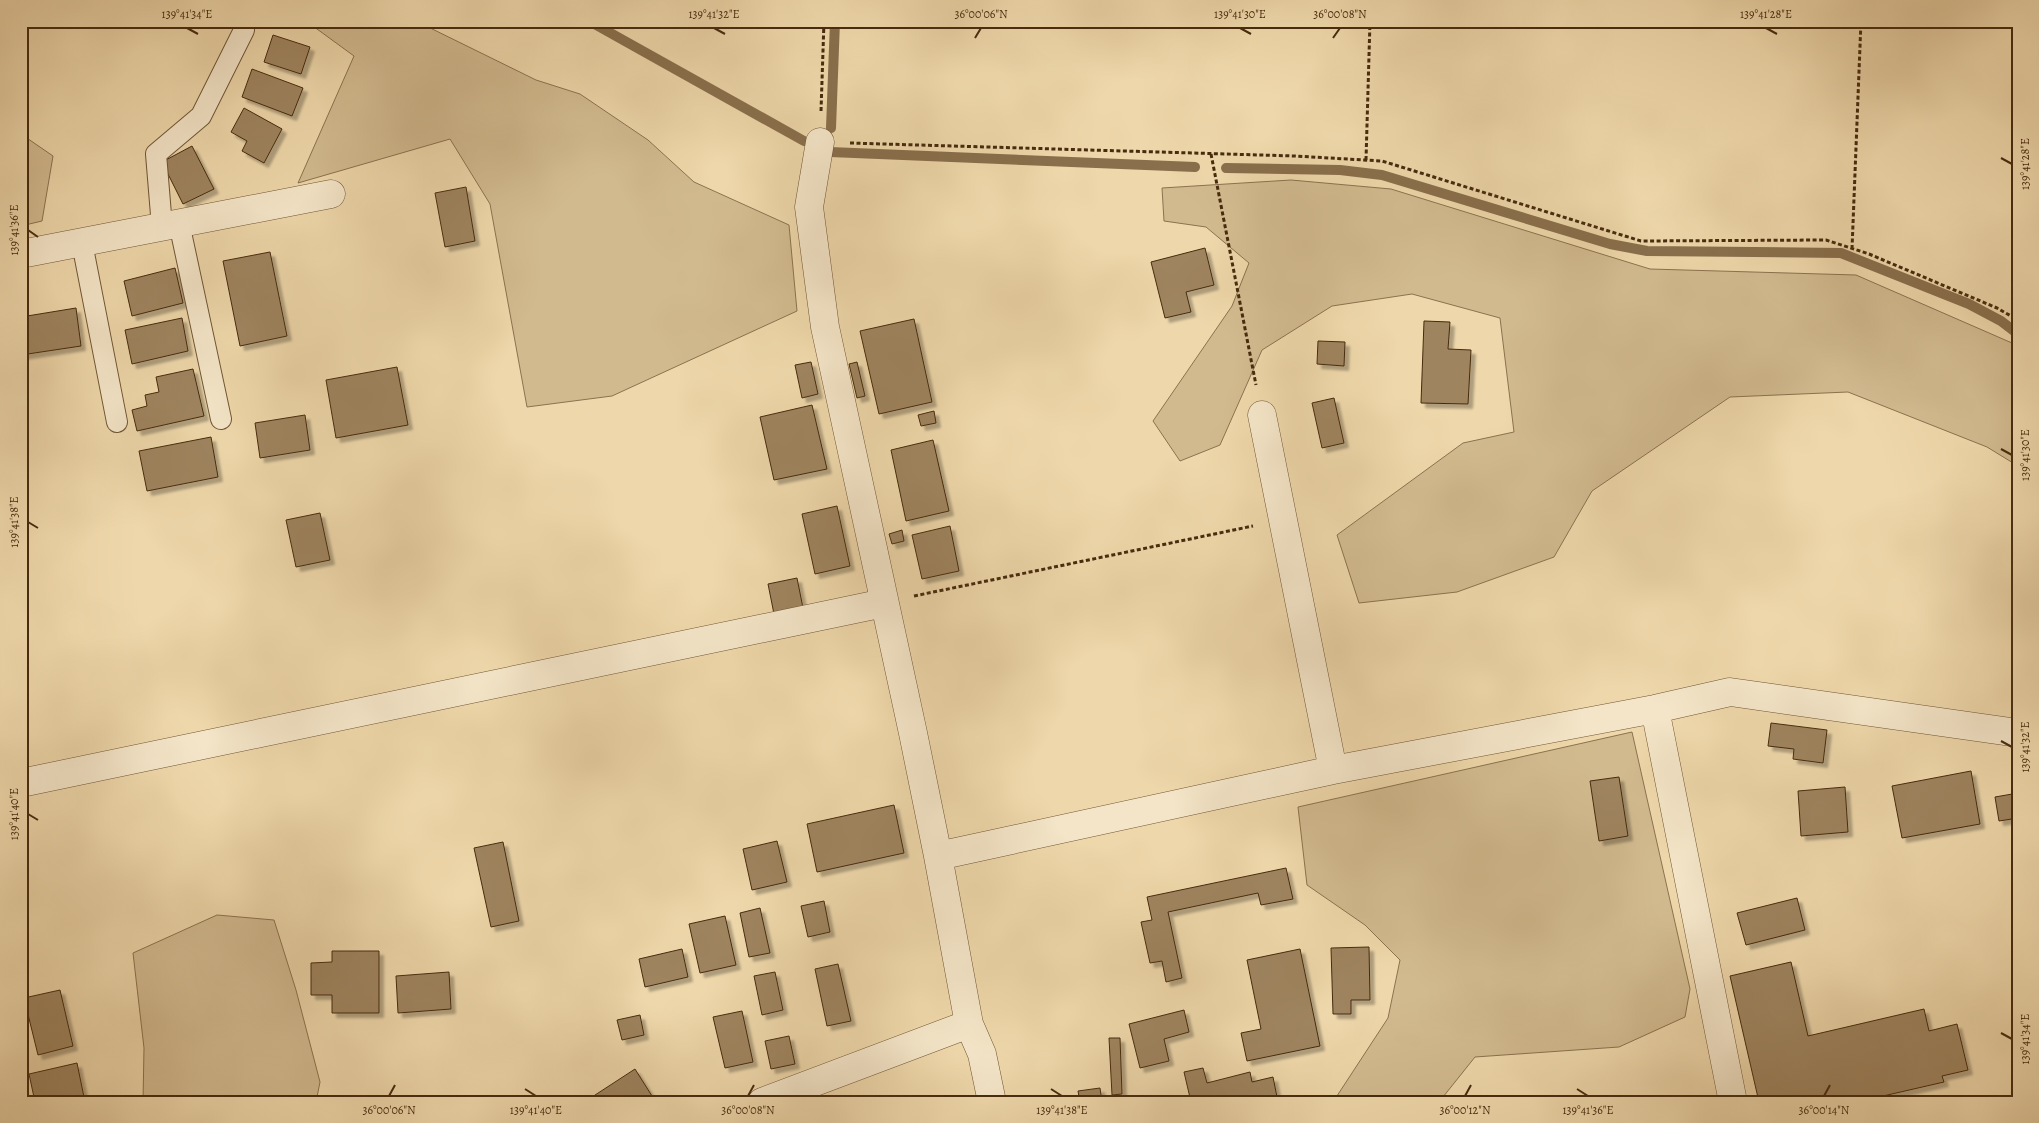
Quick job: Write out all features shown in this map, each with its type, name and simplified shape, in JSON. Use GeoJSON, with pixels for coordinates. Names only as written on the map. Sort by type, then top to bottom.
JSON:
{"type":"FeatureCollection","features":[{"type":"Feature","properties":{"kind":"street"},"geometry":{"type":"LineString","coordinates":[[820,142],[809,207],[825,327],[913,733],[969,1024],[982,1054],[992,1102]]}},
{"type":"Feature","properties":{"kind":"street"},"geometry":{"type":"LineString","coordinates":[[21,254],[331,194]]}},
{"type":"Feature","properties":{"kind":"street"},"geometry":{"type":"LineString","coordinates":[[1262,415],[1333,770]]}},
{"type":"Feature","properties":{"kind":"street"},"geometry":{"type":"LineString","coordinates":[[21,783],[884,602]]}},
{"type":"Feature","properties":{"kind":"street"},"geometry":{"type":"LineString","coordinates":[[938,856],[1333,770],[1655,709],[1730,692],[2018,733]]}},
{"type":"Feature","properties":{"kind":"street"},"geometry":{"type":"LineString","coordinates":[[1655,709],[1733,1102]]}},
{"type":"Feature","properties":{"kind":"street"},"geometry":{"type":"LineString","coordinates":[[762,1102],[969,1024]]}},
{"type":"Feature","properties":{"kind":"lane"},"geometry":{"type":"LineString","coordinates":[[221,419],[170,225],[156,154],[201,116],[244,30]]}},
{"type":"Feature","properties":{"kind":"lane"},"geometry":{"type":"LineString","coordinates":[[82,242],[117,422]]}},
{"type":"Feature","properties":{"kind":"path"},"geometry":{"type":"LineString","coordinates":[[824,21],[820,142],[1382,161],[1642,241],[1826,240],[1869,254],[1997,308],[2018,320]]}},
{"type":"Feature","properties":{"kind":"path"},"geometry":{"type":"LineString","coordinates":[[1366,160],[1370,21]]}},
{"type":"Feature","properties":{"kind":"path"},"geometry":{"type":"LineString","coordinates":[[1852,249],[1861,21]]}},
{"type":"Feature","properties":{"kind":"path"},"geometry":{"type":"LineString","coordinates":[[1211,154],[1262,415]]}},
{"type":"Feature","properties":{"kind":"path"},"geometry":{"type":"LineString","coordinates":[[884,602],[1283,520]]}},
{"type":"Feature","properties":{"kind":"shaded area"},"geometry":{"type":"Polygon","coordinates":[[[306,21],[416,21],[536,80],[580,94],[648,140],[694,182],[789,225],[797,311],[612,396],[527,407],[490,204],[450,139],[298,183],[354,56],[306,21]]]}},
{"type":"Feature","properties":{"kind":"shaded area"},"geometry":{"type":"Polygon","coordinates":[[[21,134],[53,156],[42,221],[21,226],[21,134]]]}},
{"type":"Feature","properties":{"kind":"shaded area"},"geometry":{"type":"Polygon","coordinates":[[[1291,180],[1391,189],[1650,269],[1856,275],[2012,343],[2018,349],[2018,466],[1987,447],[1848,392],[1730,397],[1592,491],[1554,557],[1457,592],[1359,603],[1337,535],[1463,443],[1514,432],[1500,318],[1412,294],[1332,306],[1262,350],[1220,445],[1180,461],[1153,421],[1232,306],[1249,263],[1206,227],[1164,221],[1162,188],[1291,180]]]}},
{"type":"Feature","properties":{"kind":"shaded area"},"geometry":{"type":"Polygon","coordinates":[[[1632,732],[1690,989],[1685,1017],[1619,1047],[1475,1057],[1439,1102],[1333,1102],[1388,1018],[1400,960],[1365,925],[1307,885],[1298,807],[1632,732]]]}},
{"type":"Feature","properties":{"kind":"shaded area"},"geometry":{"type":"Polygon","coordinates":[[[217,915],[274,920],[296,990],[320,1082],[316,1102],[143,1102],[144,1048],[133,953],[217,915]]]}},
{"type":"Feature","properties":{"kind":"building"},"geometry":{"type":"Polygon","coordinates":[[[273,35],[310,47],[301,74],[264,62],[273,35]]]}},
{"type":"Feature","properties":{"kind":"building"},"geometry":{"type":"Polygon","coordinates":[[[252,69],[303,88],[292,116],[242,97],[252,69]]]}},
{"type":"Feature","properties":{"kind":"building"},"geometry":{"type":"Polygon","coordinates":[[[244,108],[282,129],[264,163],[242,151],[247,141],[231,132],[244,108]]]}},
{"type":"Feature","properties":{"kind":"building"},"geometry":{"type":"Polygon","coordinates":[[[192,146],[214,189],[183,204],[162,162],[192,146]]]}},
{"type":"Feature","properties":{"kind":"building"},"geometry":{"type":"Polygon","coordinates":[[[466,187],[475,241],[445,247],[435,193],[466,187]]]}},
{"type":"Feature","properties":{"kind":"building"},"geometry":{"type":"Polygon","coordinates":[[[1205,248],[1214,285],[1186,292],[1191,312],[1165,318],[1151,262],[1205,248]]]}},
{"type":"Feature","properties":{"kind":"building"},"geometry":{"type":"Polygon","coordinates":[[[270,252],[287,336],[240,346],[223,261],[270,252]]]}},
{"type":"Feature","properties":{"kind":"building"},"geometry":{"type":"Polygon","coordinates":[[[175,268],[183,303],[132,316],[124,281],[175,268]]]}},
{"type":"Feature","properties":{"kind":"building"},"geometry":{"type":"Polygon","coordinates":[[[76,308],[81,346],[21,355],[21,317],[76,308]]]}},
{"type":"Feature","properties":{"kind":"building"},"geometry":{"type":"Polygon","coordinates":[[[182,318],[188,351],[132,364],[125,330],[182,318]]]}},
{"type":"Feature","properties":{"kind":"building"},"geometry":{"type":"Polygon","coordinates":[[[914,319],[932,402],[879,414],[860,331],[914,319]]]}},
{"type":"Feature","properties":{"kind":"building"},"geometry":{"type":"Polygon","coordinates":[[[1424,321],[1450,322],[1448,349],[1471,350],[1468,404],[1421,403],[1424,321]]]}},
{"type":"Feature","properties":{"kind":"building"},"geometry":{"type":"Polygon","coordinates":[[[1318,341],[1345,342],[1344,366],[1317,364],[1318,341]]]}},
{"type":"Feature","properties":{"kind":"building"},"geometry":{"type":"Polygon","coordinates":[[[811,362],[818,394],[802,398],[795,365],[811,362]]]}},
{"type":"Feature","properties":{"kind":"building"},"geometry":{"type":"Polygon","coordinates":[[[857,362],[865,396],[857,398],[849,364],[857,362]]]}},
{"type":"Feature","properties":{"kind":"building"},"geometry":{"type":"Polygon","coordinates":[[[397,367],[408,425],[336,438],[326,380],[397,367]]]}},
{"type":"Feature","properties":{"kind":"building"},"geometry":{"type":"Polygon","coordinates":[[[193,369],[204,416],[137,431],[132,410],[147,406],[145,395],[159,392],[156,377],[193,369]]]}},
{"type":"Feature","properties":{"kind":"building"},"geometry":{"type":"Polygon","coordinates":[[[1334,398],[1344,443],[1322,448],[1312,403],[1334,398]]]}},
{"type":"Feature","properties":{"kind":"building"},"geometry":{"type":"Polygon","coordinates":[[[812,405],[827,469],[774,480],[760,417],[812,405]]]}},
{"type":"Feature","properties":{"kind":"building"},"geometry":{"type":"Polygon","coordinates":[[[934,411],[936,423],[921,426],[918,415],[934,411]]]}},
{"type":"Feature","properties":{"kind":"building"},"geometry":{"type":"Polygon","coordinates":[[[305,415],[310,450],[260,458],[255,423],[305,415]]]}},
{"type":"Feature","properties":{"kind":"building"},"geometry":{"type":"Polygon","coordinates":[[[211,437],[218,477],[147,491],[139,451],[211,437]]]}},
{"type":"Feature","properties":{"kind":"building"},"geometry":{"type":"Polygon","coordinates":[[[933,440],[949,511],[906,521],[891,450],[933,440]]]}},
{"type":"Feature","properties":{"kind":"building"},"geometry":{"type":"Polygon","coordinates":[[[837,506],[850,566],[815,574],[802,514],[837,506]]]}},
{"type":"Feature","properties":{"kind":"building"},"geometry":{"type":"Polygon","coordinates":[[[320,513],[330,560],[296,567],[286,520],[320,513]]]}},
{"type":"Feature","properties":{"kind":"building"},"geometry":{"type":"Polygon","coordinates":[[[950,526],[959,571],[922,579],[912,535],[950,526]]]}},
{"type":"Feature","properties":{"kind":"building"},"geometry":{"type":"Polygon","coordinates":[[[902,530],[904,541],[892,544],[889,534],[902,530]]]}},
{"type":"Feature","properties":{"kind":"building"},"geometry":{"type":"Polygon","coordinates":[[[797,578],[803,608],[774,614],[768,584],[797,578]]]}},
{"type":"Feature","properties":{"kind":"building"},"geometry":{"type":"Polygon","coordinates":[[[1771,723],[1827,730],[1823,763],[1793,759],[1794,749],[1768,746],[1771,723]]]}},
{"type":"Feature","properties":{"kind":"building"},"geometry":{"type":"Polygon","coordinates":[[[1971,771],[1980,824],[1902,838],[1892,786],[1971,771]]]}},
{"type":"Feature","properties":{"kind":"building"},"geometry":{"type":"Polygon","coordinates":[[[1619,777],[1628,836],[1599,841],[1590,781],[1619,777]]]}},
{"type":"Feature","properties":{"kind":"building"},"geometry":{"type":"Polygon","coordinates":[[[1845,787],[1848,832],[1801,836],[1798,791],[1845,787]]]}},
{"type":"Feature","properties":{"kind":"building"},"geometry":{"type":"Polygon","coordinates":[[[2018,793],[2018,818],[1999,821],[1995,797],[2018,793]]]}},
{"type":"Feature","properties":{"kind":"building"},"geometry":{"type":"Polygon","coordinates":[[[894,805],[904,853],[817,872],[807,824],[894,805]]]}},
{"type":"Feature","properties":{"kind":"building"},"geometry":{"type":"Polygon","coordinates":[[[777,841],[787,882],[752,890],[743,849],[777,841]]]}},
{"type":"Feature","properties":{"kind":"building"},"geometry":{"type":"Polygon","coordinates":[[[503,842],[519,921],[491,927],[474,848],[503,842]]]}},
{"type":"Feature","properties":{"kind":"building"},"geometry":{"type":"Polygon","coordinates":[[[1286,868],[1293,899],[1261,905],[1258,893],[1168,912],[1182,978],[1166,982],[1162,961],[1150,963],[1141,922],[1152,920],[1147,897],[1286,868]]]}},
{"type":"Feature","properties":{"kind":"building"},"geometry":{"type":"Polygon","coordinates":[[[1797,898],[1805,930],[1746,945],[1737,913],[1797,898]]]}},
{"type":"Feature","properties":{"kind":"building"},"geometry":{"type":"Polygon","coordinates":[[[824,901],[830,932],[808,937],[801,906],[824,901]]]}},
{"type":"Feature","properties":{"kind":"building"},"geometry":{"type":"Polygon","coordinates":[[[760,908],[770,953],[749,957],[740,913],[760,908]]]}},
{"type":"Feature","properties":{"kind":"building"},"geometry":{"type":"Polygon","coordinates":[[[725,916],[736,965],[700,973],[689,924],[725,916]]]}},
{"type":"Feature","properties":{"kind":"building"},"geometry":{"type":"Polygon","coordinates":[[[1369,947],[1370,1000],[1351,1000],[1351,1014],[1333,1014],[1331,948],[1369,947]]]}},
{"type":"Feature","properties":{"kind":"building"},"geometry":{"type":"Polygon","coordinates":[[[682,949],[688,977],[645,987],[639,959],[682,949]]]}},
{"type":"Feature","properties":{"kind":"building"},"geometry":{"type":"Polygon","coordinates":[[[1300,949],[1320,1046],[1247,1061],[1241,1033],[1261,1029],[1247,960],[1300,949]]]}},
{"type":"Feature","properties":{"kind":"building"},"geometry":{"type":"Polygon","coordinates":[[[332,951],[379,951],[379,1013],[332,1013],[332,995],[311,995],[311,963],[332,962],[332,951]]]}},
{"type":"Feature","properties":{"kind":"building"},"geometry":{"type":"Polygon","coordinates":[[[1791,962],[1808,1036],[1924,1009],[1929,1031],[1957,1024],[1968,1070],[1942,1076],[1944,1082],[1857,1102],[1759,1102],[1730,976],[1791,962]]]}},
{"type":"Feature","properties":{"kind":"building"},"geometry":{"type":"Polygon","coordinates":[[[838,964],[851,1021],[827,1026],[815,969],[838,964]]]}},
{"type":"Feature","properties":{"kind":"building"},"geometry":{"type":"Polygon","coordinates":[[[449,972],[451,1009],[398,1013],[396,976],[449,972]]]}},
{"type":"Feature","properties":{"kind":"building"},"geometry":{"type":"Polygon","coordinates":[[[775,972],[783,1010],[762,1015],[754,976],[775,972]]]}},
{"type":"Feature","properties":{"kind":"building"},"geometry":{"type":"Polygon","coordinates":[[[60,990],[73,1046],[38,1055],[24,998],[60,990]]]}},
{"type":"Feature","properties":{"kind":"building"},"geometry":{"type":"Polygon","coordinates":[[[1184,1010],[1189,1032],[1164,1039],[1169,1061],[1140,1068],[1129,1024],[1184,1010]]]}},
{"type":"Feature","properties":{"kind":"building"},"geometry":{"type":"Polygon","coordinates":[[[742,1011],[753,1062],[725,1068],[713,1017],[742,1011]]]}},
{"type":"Feature","properties":{"kind":"building"},"geometry":{"type":"Polygon","coordinates":[[[640,1015],[644,1035],[622,1040],[617,1020],[640,1015]]]}},
{"type":"Feature","properties":{"kind":"building"},"geometry":{"type":"Polygon","coordinates":[[[789,1036],[795,1064],[771,1069],[765,1041],[789,1036]]]}},
{"type":"Feature","properties":{"kind":"building"},"geometry":{"type":"Polygon","coordinates":[[[1109,1038],[1120,1038],[1122,1094],[1112,1095],[1109,1038]]]}},
{"type":"Feature","properties":{"kind":"building"},"geometry":{"type":"Polygon","coordinates":[[[77,1063],[85,1102],[35,1102],[29,1074],[77,1063]]]}},
{"type":"Feature","properties":{"kind":"building"},"geometry":{"type":"Polygon","coordinates":[[[1203,1068],[1207,1083],[1250,1072],[1252,1082],[1273,1077],[1278,1102],[1191,1102],[1184,1072],[1203,1068]]]}},
{"type":"Feature","properties":{"kind":"building"},"geometry":{"type":"Polygon","coordinates":[[[635,1069],[652,1096],[643,1102],[595,1102],[592,1097],[635,1069]]]}},
{"type":"Feature","properties":{"kind":"building"},"geometry":{"type":"Polygon","coordinates":[[[1100,1088],[1102,1102],[1080,1102],[1078,1091],[1100,1088]]]}},
{"type":"Feature","properties":{"kind":"waterway"},"geometry":{"type":"LineString","coordinates":[[589,21],[804,141]]}},
{"type":"Feature","properties":{"kind":"waterway"},"geometry":{"type":"LineString","coordinates":[[831,128],[835,21]]}},
{"type":"Feature","properties":{"kind":"waterway"},"geometry":{"type":"LineString","coordinates":[[830,152],[1195,167]]}},
{"type":"Feature","properties":{"kind":"waterway"},"geometry":{"type":"LineString","coordinates":[[1226,168],[1340,170],[1382,175],[1610,244],[1647,251],[1841,253],[1969,304],[2001,321],[2018,334]]}}]}
